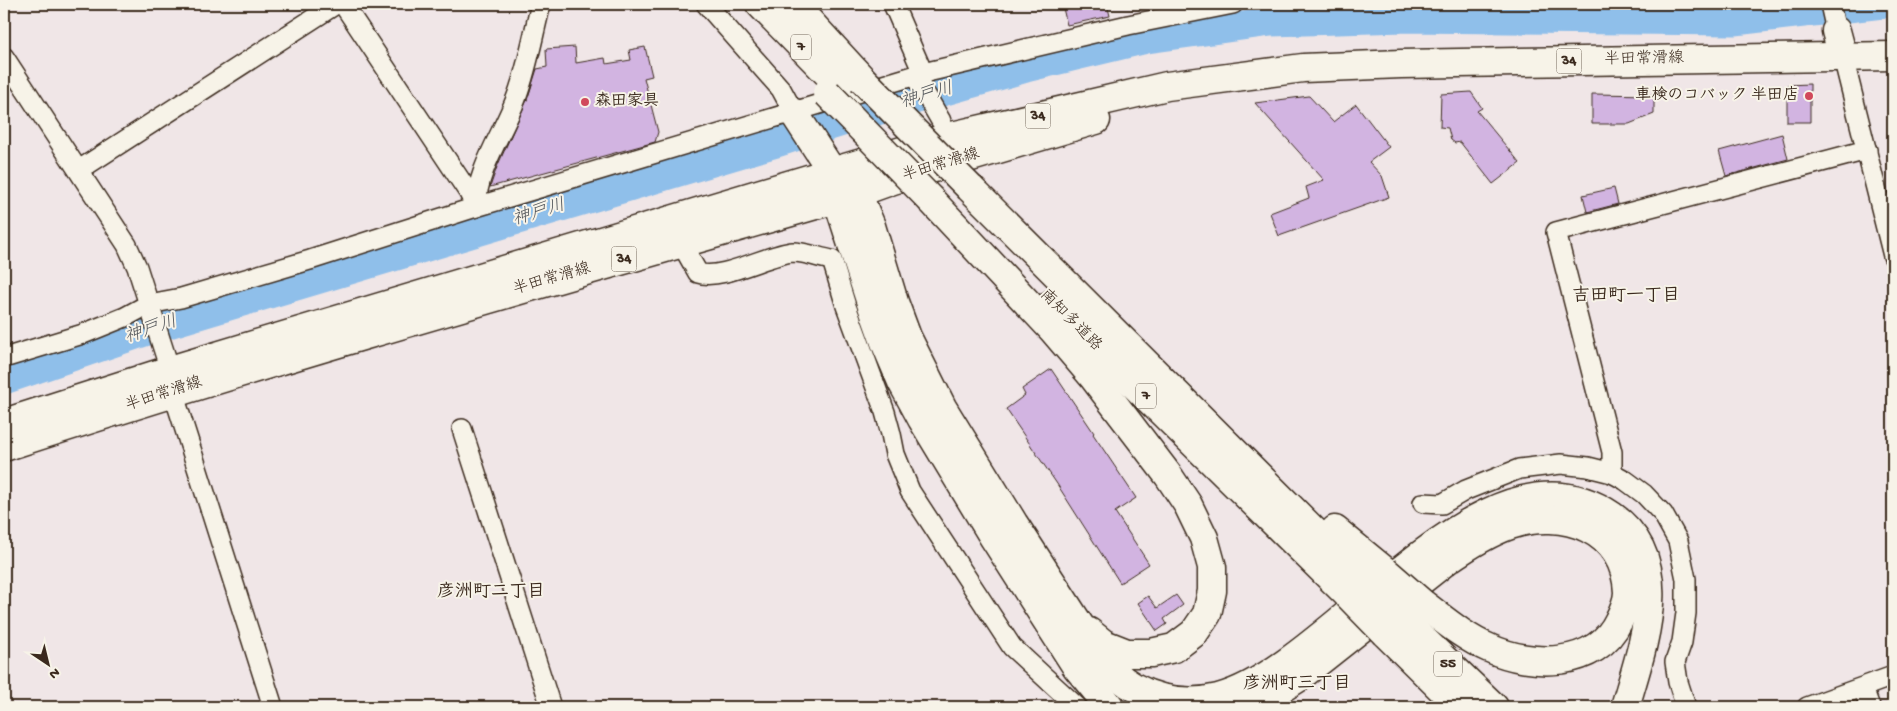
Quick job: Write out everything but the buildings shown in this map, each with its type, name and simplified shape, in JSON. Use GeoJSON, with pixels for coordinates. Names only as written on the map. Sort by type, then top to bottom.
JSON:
{"type":"FeatureCollection","features":[{"type":"Feature","properties":{"kind":"main road","name":"南知多道路"},"geometry":{"type":"LineString","coordinates":[[760,4],[816,63],[844,87],[949,194],[1024,276],[1366,583]]}},
{"type":"Feature","properties":{"kind":"main road","name":"南知多道路"},"geometry":{"type":"LineString","coordinates":[[793,4],[844,87]]}},
{"type":"Feature","properties":{"kind":"main road"},"geometry":{"type":"LineString","coordinates":[[1836,31],[1842,57]]}},
{"type":"Feature","properties":{"kind":"main road","name":"半田常滑線"},"geometry":{"type":"LineString","coordinates":[[4,447],[169,371],[399,324],[681,243],[838,180],[947,129],[1167,86],[1303,68],[1401,64],[1893,56]]}},
{"type":"Feature","properties":{"kind":"main road","name":"半田常滑線"},"geometry":{"type":"LineString","coordinates":[[4,423],[169,371],[838,180],[968,157],[1246,76]]}},
{"type":"Feature","properties":{"kind":"main road"},"geometry":{"type":"LineString","coordinates":[[794,113],[871,226],[898,311],[924,372],[942,407],[1014,524],[1097,652],[1113,672],[1135,688],[1156,696],[1197,701],[1218,698],[1251,683],[1298,654],[1410,563],[1464,524],[1505,505],[1527,499],[1550,496],[1570,498],[1588,503],[1604,510],[1619,521],[1631,535],[1641,552],[1648,570],[1650,608],[1644,639],[1625,707]]}},
{"type":"Feature","properties":{"kind":"main road"},"geometry":{"type":"LineString","coordinates":[[838,180],[884,342],[902,382],[922,418],[994,538],[1076,666],[1093,700],[1133,707]]}},
{"type":"Feature","properties":{"kind":"main road"},"geometry":{"type":"LineString","coordinates":[[949,194],[1053,330],[1094,378],[1168,475],[1188,506],[1204,538],[1212,567],[1212,591],[1207,614],[1194,633],[1174,648],[1151,653],[1127,653],[1104,644],[1080,625]]}},
{"type":"Feature","properties":{"kind":"main road","name":"南知多道路"},"geometry":{"type":"LineString","coordinates":[[949,194],[1226,444],[1404,619]]}},
{"type":"Feature","properties":{"kind":"main road"},"geometry":{"type":"LineString","coordinates":[[1252,707],[1298,678],[1447,560],[1491,533],[1511,525],[1533,519],[1554,519],[1575,523],[1594,531],[1610,543],[1620,558],[1628,593],[1624,611],[1616,628],[1604,641],[1588,653],[1561,660],[1536,661],[1487,648],[1463,633],[1404,619],[1366,583]]}},
{"type":"Feature","properties":{"kind":"main road","name":"55"},"geometry":{"type":"LineString","coordinates":[[1404,619],[1460,707]]}},
{"type":"Feature","properties":{"kind":"main road","name":"55"},"geometry":{"type":"LineString","coordinates":[[1404,619],[1494,707]]}},
{"type":"Feature","properties":{"kind":"street"},"geometry":{"type":"LineString","coordinates":[[79,170],[336,4]]}},
{"type":"Feature","properties":{"kind":"street"},"geometry":{"type":"LineString","coordinates":[[343,4],[469,193],[476,207]]}},
{"type":"Feature","properties":{"kind":"street"},"geometry":{"type":"LineString","coordinates":[[476,207],[476,190],[525,73],[541,4]]}},
{"type":"Feature","properties":{"kind":"street"},"geometry":{"type":"LineString","coordinates":[[706,4],[780,89],[794,113]]}},
{"type":"Feature","properties":{"kind":"street"},"geometry":{"type":"LineString","coordinates":[[893,4],[919,78],[947,129]]}},
{"type":"Feature","properties":{"kind":"street"},"geometry":{"type":"LineString","coordinates":[[4,358],[83,334],[181,298],[476,207],[794,113],[919,78],[1128,25],[1233,4]]}},
{"type":"Feature","properties":{"kind":"street"},"geometry":{"type":"LineString","coordinates":[[1830,4],[1836,31]]}},
{"type":"Feature","properties":{"kind":"street"},"geometry":{"type":"LineString","coordinates":[[4,57],[127,245],[150,308],[273,707]]}},
{"type":"Feature","properties":{"kind":"street"},"geometry":{"type":"LineString","coordinates":[[1842,57],[1893,256]]}},
{"type":"Feature","properties":{"kind":"street"},"geometry":{"type":"LineString","coordinates":[[1612,473],[1612,452],[1556,232],[1867,150]]}},
{"type":"Feature","properties":{"kind":"street"},"geometry":{"type":"LineString","coordinates":[[681,243],[698,273],[706,275],[794,252],[832,260],[846,306],[884,412],[891,434],[894,454],[910,492],[1012,647],[1093,700]]}},
{"type":"Feature","properties":{"kind":"street"},"geometry":{"type":"LineString","coordinates":[[462,429],[551,707]]}},
{"type":"Feature","properties":{"kind":"street"},"geometry":{"type":"LineString","coordinates":[[1423,503],[1442,504],[1466,490],[1518,469],[1561,464],[1612,473],[1644,494],[1663,514],[1678,542],[1686,579],[1686,613],[1682,642],[1675,662],[1678,682],[1686,707]]}},
{"type":"Feature","properties":{"kind":"street"},"geometry":{"type":"LineString","coordinates":[[1807,707],[1893,676]]}},
{"type":"Feature","properties":{"kind":"street"},"geometry":{"type":"LineString","coordinates":[[1863,688],[1870,707]]}},
{"type":"Feature","properties":{"kind":"waterway","name":"神戸川"},"geometry":{"type":"LineString","coordinates":[[4,380],[165,325],[776,143],[896,105],[1026,68],[1147,39],[1271,22],[1405,18],[1735,21],[1883,4]]}},
{"type":"Feature","properties":{"kind":"place","name":"車検のコバック 半田店"},"geometry":{"type":"Point","coordinates":[1809,96]}},
{"type":"Feature","properties":{"kind":"place","name":"森田家具"},"geometry":{"type":"Point","coordinates":[585,102]}},
{"type":"Feature","properties":{"kind":"district","name":"吉田町一丁目"},"geometry":{"type":"Point","coordinates":[1626,296]}},
{"type":"Feature","properties":{"kind":"district","name":"彦洲町二丁目"},"geometry":{"type":"Point","coordinates":[491,592]}},
{"type":"Feature","properties":{"kind":"district","name":"彦洲町三丁目"},"geometry":{"type":"Point","coordinates":[1297,684]}}]}
